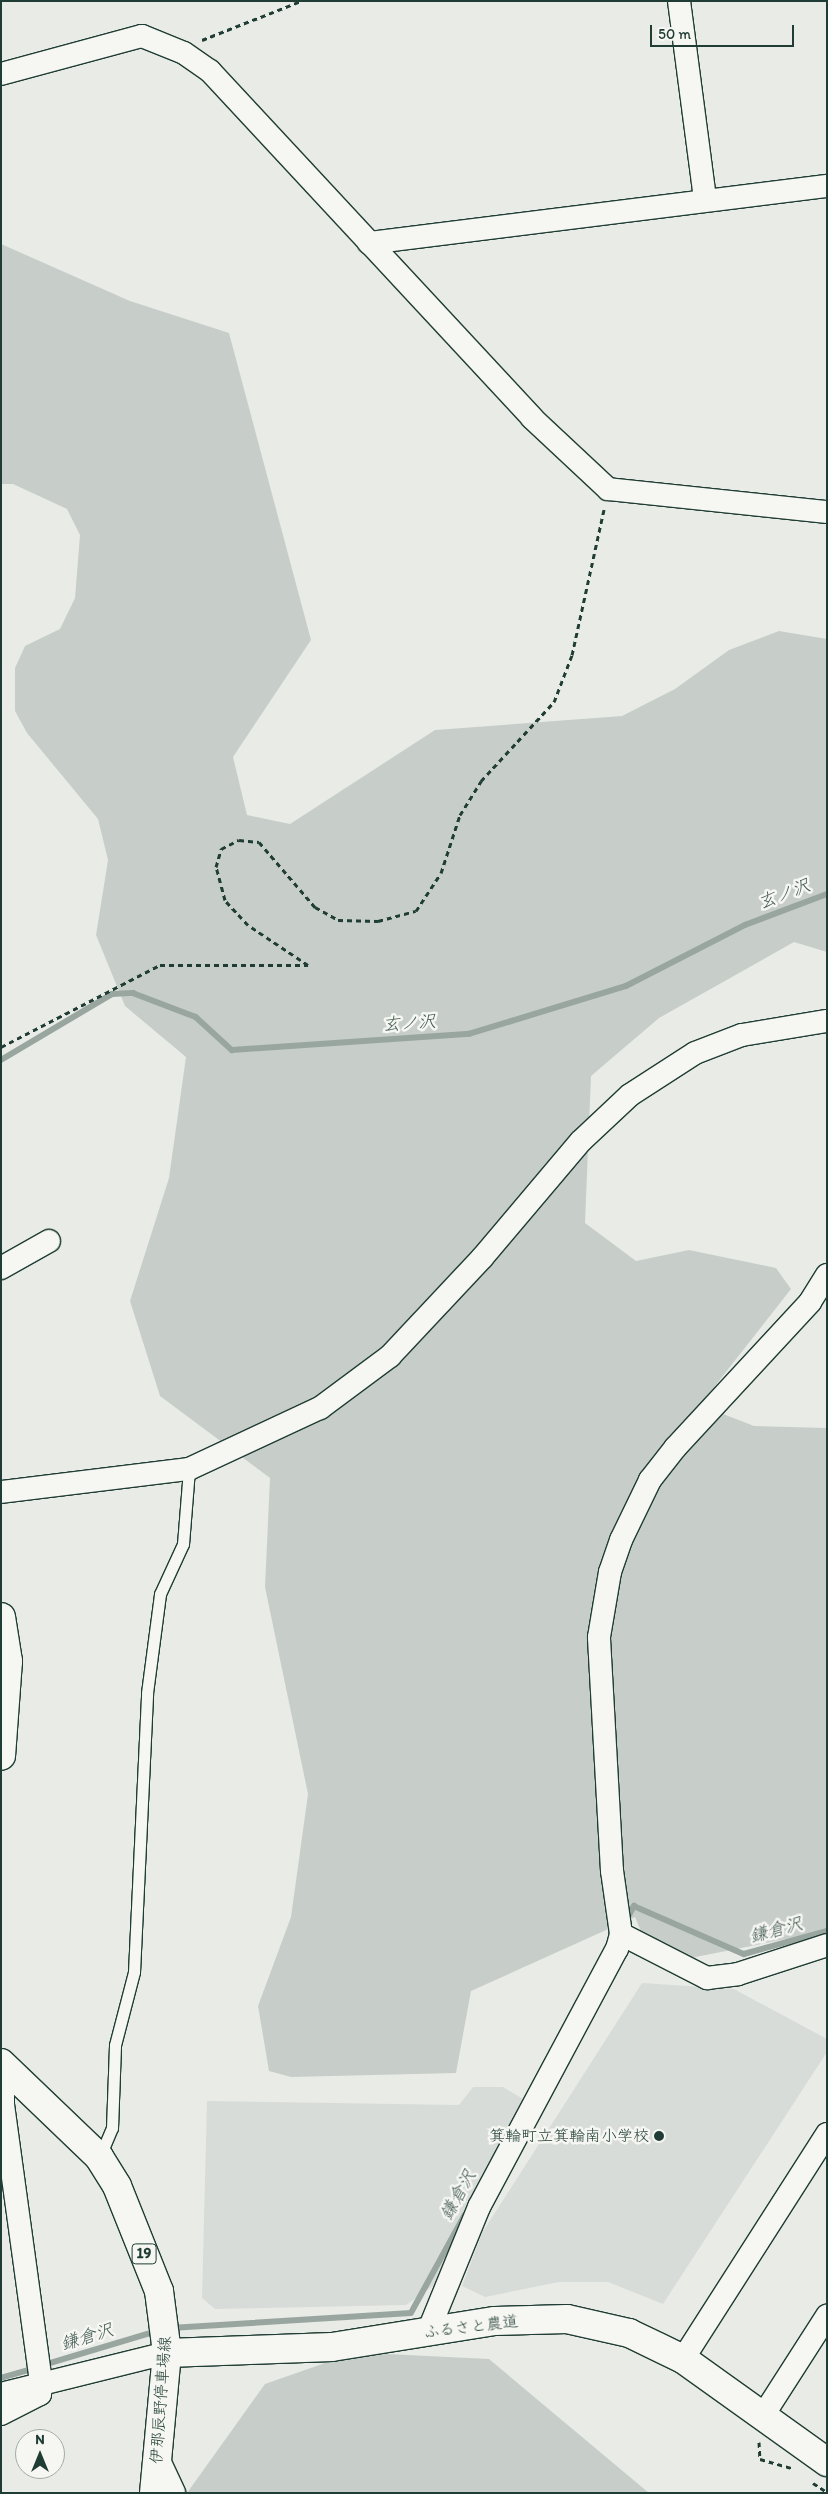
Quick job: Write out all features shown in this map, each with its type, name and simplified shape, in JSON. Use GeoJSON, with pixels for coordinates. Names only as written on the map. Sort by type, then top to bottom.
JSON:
{"type":"FeatureCollection","features":[{"type":"Feature","properties":{"kind":"street"},"geometry":{"type":"LineString","coordinates":[[679,1],[705,199]]}},
{"type":"Feature","properties":{"kind":"street"},"geometry":{"type":"LineString","coordinates":[[1,74],[142,36],[184,53],[210,71],[532,418],[608,489],[827,512]]}},
{"type":"Feature","properties":{"kind":"street"},"geometry":{"type":"LineString","coordinates":[[368,243],[705,199],[827,186]]}},
{"type":"Feature","properties":{"kind":"street"},"geometry":{"type":"LineString","coordinates":[[1,1492],[189,1469],[320,1408],[390,1356],[482,1258],[581,1141],[630,1095],[695,1053],[742,1035],[827,1021]]}},
{"type":"Feature","properties":{"kind":"street"},"geometry":{"type":"LineString","coordinates":[[1,1268],[49,1241]]}},
{"type":"Feature","properties":{"kind":"street"},"geometry":{"type":"LineString","coordinates":[[428,2332],[479,2207],[617,1949],[621,1934],[612,1872],[599,1637],[610,1572],[650,1480],[810,1302],[827,1275]]}},
{"type":"Feature","properties":{"kind":"street"},"geometry":{"type":"LineString","coordinates":[[1,1617],[8,1661],[1,1756]]}},
{"type":"Feature","properties":{"kind":"street"},"geometry":{"type":"LineString","coordinates":[[621,1934],[707,1978],[738,1974],[827,1945]]}},
{"type":"Feature","properties":{"kind":"street"},"geometry":{"type":"LineString","coordinates":[[1,2414],[40,2394],[41,2382],[3,2104],[2,2064]]}},
{"type":"Feature","properties":{"kind":"street","name":"伊那辰野停車場線"},"geometry":{"type":"LineString","coordinates":[[2,2064],[100,2157],[117,2186],[159,2291],[167,2353],[154,2493]]}},
{"type":"Feature","properties":{"kind":"street"},"geometry":{"type":"LineString","coordinates":[[683,2359],[827,2134]]}},
{"type":"Feature","properties":{"kind":"street"},"geometry":{"type":"LineString","coordinates":[[764,2414],[827,2316]]}},
{"type":"Feature","properties":{"kind":"street","name":"ふるさと農道"},"geometry":{"type":"LineString","coordinates":[[167,2353],[332,2347],[495,2321],[567,2319],[629,2333],[683,2359],[764,2414],[827,2462]]}},
{"type":"Feature","properties":{"kind":"street"},"geometry":{"type":"LineString","coordinates":[[1,2394],[41,2382],[167,2353]]}},
{"type":"Feature","properties":{"kind":"street"},"geometry":{"type":"LineString","coordinates":[[158,2458],[174,2493]]}},
{"type":"Feature","properties":{"kind":"lane"},"geometry":{"type":"LineString","coordinates":[[100,2157],[112,2128],[115,2045],[134,1972],[147,1693],[160,1594],[183,1544],[189,1469]]}},
{"type":"Feature","properties":{"kind":"path"},"geometry":{"type":"LineString","coordinates":[[184,53],[211,32],[301,1]]}},
{"type":"Feature","properties":{"kind":"path"},"geometry":{"type":"LineString","coordinates":[[1,1047],[160,965],[308,965],[248,925],[225,900],[216,867],[221,849],[239,840],[259,842],[315,907],[338,920],[378,921],[416,911],[441,873],[460,815],[480,781],[554,702],[572,655],[608,489]]}},
{"type":"Feature","properties":{"kind":"shaded area"},"geometry":{"type":"Polygon","coordinates":[[[1,244],[130,301],[229,333],[311,640],[233,757],[247,815],[290,824],[435,730],[622,716],[675,689],[729,650],[779,631],[827,639],[827,952],[794,942],[659,1018],[591,1076],[585,1223],[636,1261],[689,1250],[776,1268],[791,1289],[700,1405],[754,1426],[827,1428],[827,1931],[655,1965],[635,1917],[471,1991],[456,2073],[291,2077],[269,2071],[258,2006],[291,1917],[308,1794],[265,1587],[270,1478],[160,1396],[130,1301],[169,1178],[186,1057],[125,1006],[96,935],[108,860],[98,819],[27,733],[15,711],[15,668],[25,646],[60,629],[75,598],[80,535],[67,509],[13,484],[1,484],[1,244]]]}},
{"type":"Feature","properties":{"kind":"shaded area","name":"箕輪町立箕輪南小学校"},"geometry":{"type":"Polygon","coordinates":[[[642,1983],[734,1989],[827,2039],[827,2052],[663,2304],[608,2282],[559,2282],[485,2297],[462,2286],[482,2233],[642,1983]]]}},
{"type":"Feature","properties":{"kind":"shaded area","name":"箕輪町立箕輪南小学校"},"geometry":{"type":"Polygon","coordinates":[[[473,2087],[503,2087],[523,2099],[433,2286],[406,2305],[215,2309],[202,2298],[207,2101],[459,2105],[473,2087]]]}},
{"type":"Feature","properties":{"kind":"shaded area"},"geometry":{"type":"Polygon","coordinates":[[[386,2354],[489,2359],[649,2493],[187,2493],[265,2384],[325,2363],[386,2354]]]}},
{"type":"Feature","properties":{"kind":"waterway","name":"玄ノ沢"},"geometry":{"type":"LineString","coordinates":[[1,1060],[112,994],[133,993],[196,1017],[232,1050],[469,1034],[626,986],[745,925],[827,894]]}},
{"type":"Feature","properties":{"kind":"waterway","name":"鎌倉沢"},"geometry":{"type":"LineString","coordinates":[[626,1921],[634,1906],[744,1954],[827,1931]]}},
{"type":"Feature","properties":{"kind":"waterway","name":"鎌倉沢"},"geometry":{"type":"LineString","coordinates":[[171,2328],[411,2313],[464,2216]]}},
{"type":"Feature","properties":{"kind":"waterway","name":"鎌倉沢"},"geometry":{"type":"LineString","coordinates":[[44,2365],[157,2331]]}},
{"type":"Feature","properties":{"kind":"waterway","name":"鎌倉沢"},"geometry":{"type":"LineString","coordinates":[[1,2378],[35,2368]]}},
{"type":"Feature","properties":{"kind":"place","name":"箕輪町立箕輪南小学校"},"geometry":{"type":"Point","coordinates":[659,2136]}}]}
